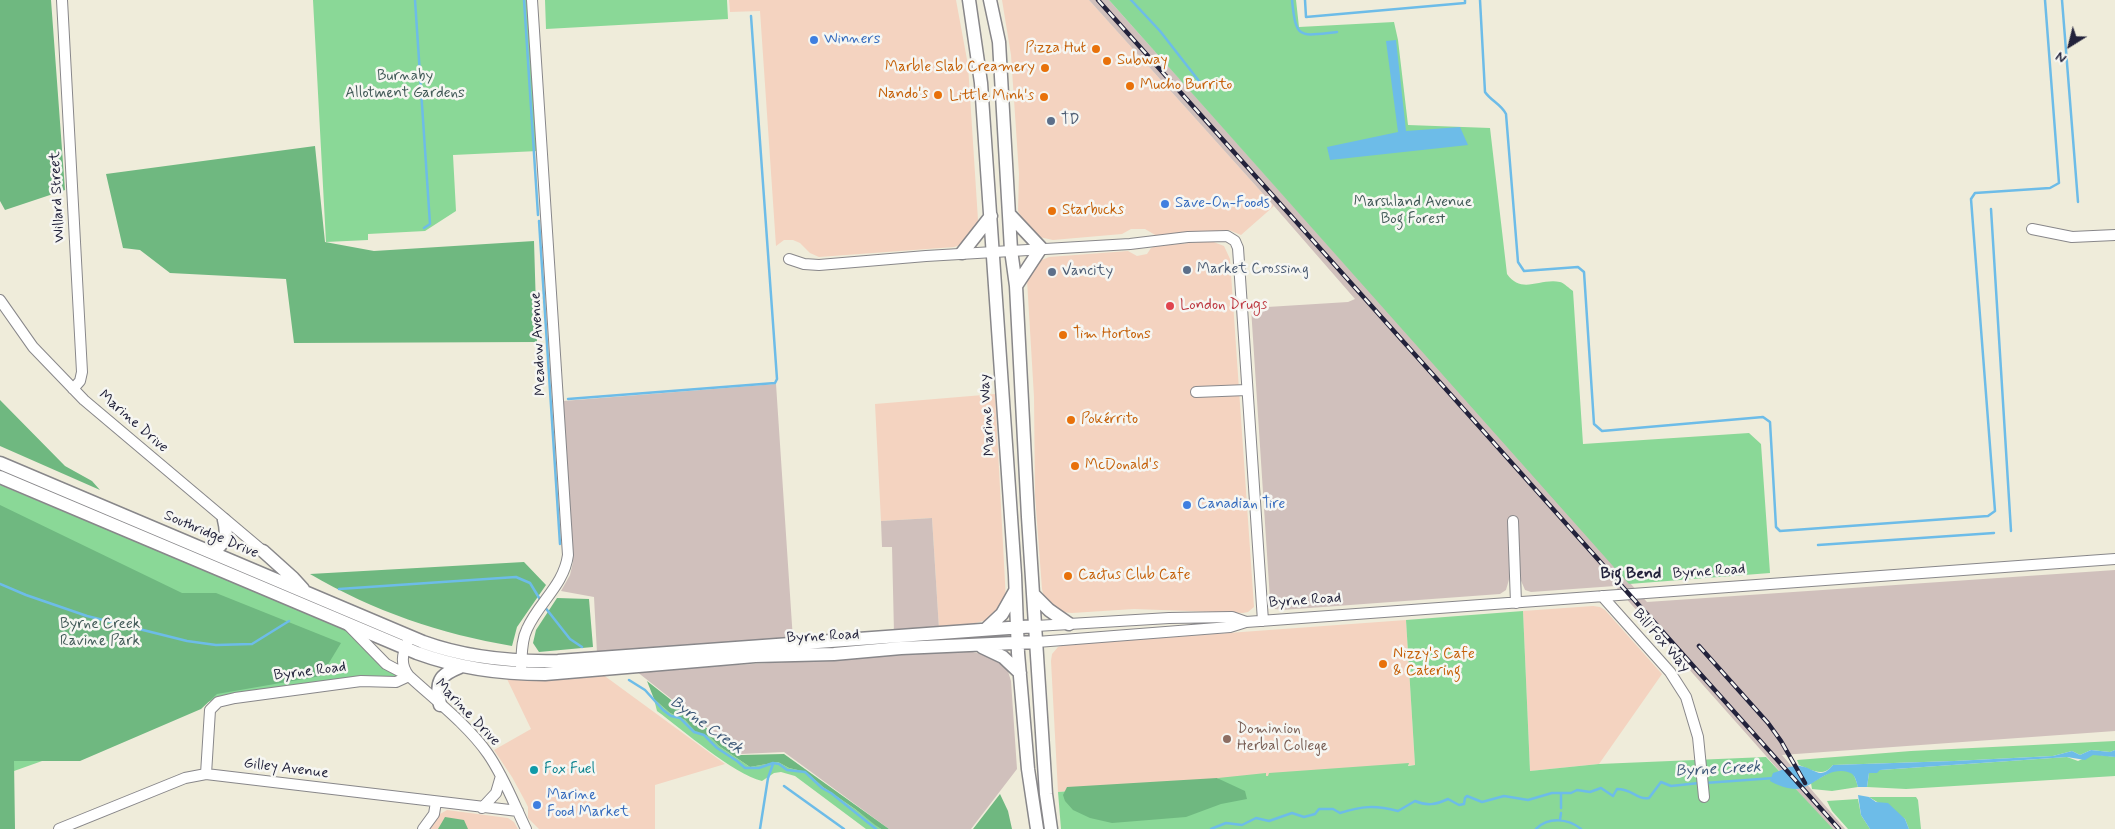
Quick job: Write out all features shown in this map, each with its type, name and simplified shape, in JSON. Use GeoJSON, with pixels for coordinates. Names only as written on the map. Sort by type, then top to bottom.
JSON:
{"type":"FeatureCollection","features":[{"type":"Feature","properties":{"kind":"main road","name":"Marine Way"},"geometry":{"type":"LineString","coordinates":[[969,0],[981,83],[1016,588],[1020,674],[1028,769],[1037,829]]}},
{"type":"Feature","properties":{"kind":"main road"},"geometry":{"type":"LineString","coordinates":[[990,0],[998,42],[1011,250],[1016,286],[1033,594],[1046,794],[1051,829]]}},
{"type":"Feature","properties":{"kind":"main road"},"geometry":{"type":"LineString","coordinates":[[1010,215],[1041,248],[1016,286]]}},
{"type":"Feature","properties":{"kind":"main road"},"geometry":{"type":"LineString","coordinates":[[962,253],[991,216]]}},
{"type":"Feature","properties":{"kind":"main road","name":"Southridge Drive"},"geometry":{"type":"LineString","coordinates":[[0,463],[304,591],[408,642]]}},
{"type":"Feature","properties":{"kind":"main road","name":"Southridge Drive"},"geometry":{"type":"LineString","coordinates":[[0,477],[346,623],[408,642]]}},
{"type":"Feature","properties":{"kind":"main road"},"geometry":{"type":"LineString","coordinates":[[212,552],[220,548],[226,540],[227,532],[224,520]]}},
{"type":"Feature","properties":{"kind":"main road"},"geometry":{"type":"LineString","coordinates":[[263,551],[293,578],[304,591]]}},
{"type":"Feature","properties":{"kind":"main road"},"geometry":{"type":"LineString","coordinates":[[986,629],[1002,614],[1016,588]]}},
{"type":"Feature","properties":{"kind":"main road"},"geometry":{"type":"LineString","coordinates":[[1033,594],[1069,624]]}},
{"type":"Feature","properties":{"kind":"main road","name":"Byrne Road"},"geometry":{"type":"LineString","coordinates":[[408,642],[460,666],[521,668],[753,647],[1036,626]]}},
{"type":"Feature","properties":{"kind":"main road","name":"Byrne Road"},"geometry":{"type":"LineString","coordinates":[[408,642],[545,674],[755,656],[834,654],[899,648],[980,646],[1037,642]]}},
{"type":"Feature","properties":{"kind":"main road"},"geometry":{"type":"LineString","coordinates":[[980,646],[1003,657],[1020,674]]}},
{"type":"Feature","properties":{"kind":"main road"},"geometry":{"type":"LineString","coordinates":[[440,705],[438,690],[440,679],[445,673],[460,666]]}},
{"type":"Feature","properties":{"kind":"street","name":"Willard Street"},"geometry":{"type":"LineString","coordinates":[[62,0],[82,372],[80,381],[73,390]]}},
{"type":"Feature","properties":{"kind":"street","name":"Meadow Avenue"},"geometry":{"type":"LineString","coordinates":[[521,668],[521,651],[526,632],[537,612],[565,571],[568,554],[532,0]]}},
{"type":"Feature","properties":{"kind":"street"},"geometry":{"type":"LineString","coordinates":[[2032,229],[2072,237],[2115,235]]}},
{"type":"Feature","properties":{"kind":"street"},"geometry":{"type":"LineString","coordinates":[[789,259],[804,264],[819,265],[962,253],[1130,244],[1188,237],[1227,236],[1235,241],[1238,248],[1263,621]]}},
{"type":"Feature","properties":{"kind":"street","name":"Marine Drive"},"geometry":{"type":"LineString","coordinates":[[0,300],[33,347],[73,390],[224,520],[263,551]]}},
{"type":"Feature","properties":{"kind":"street"},"geometry":{"type":"LineString","coordinates":[[1196,392],[1247,390]]}},
{"type":"Feature","properties":{"kind":"street"},"geometry":{"type":"LineString","coordinates":[[1513,521],[1516,603]]}},
{"type":"Feature","properties":{"kind":"street","name":"Byrne Road"},"geometry":{"type":"LineString","coordinates":[[1037,642],[1230,627],[1246,622],[2115,559]]}},
{"type":"Feature","properties":{"kind":"street","name":"Bill Fox Way"},"geometry":{"type":"LineString","coordinates":[[1602,596],[1678,682],[1686,697],[1695,724],[1702,768],[1704,797]]}},
{"type":"Feature","properties":{"kind":"street","name":"Byrne Road"},"geometry":{"type":"LineString","coordinates":[[1036,626],[1168,618],[1232,617],[1246,622]]}},
{"type":"Feature","properties":{"kind":"street","name":"Marine Drive"},"geometry":{"type":"LineString","coordinates":[[346,623],[386,664],[409,676],[477,740],[501,776],[526,829]]}},
{"type":"Feature","properties":{"kind":"street"},"geometry":{"type":"LineString","coordinates":[[408,642],[403,668],[409,676]]}},
{"type":"Feature","properties":{"kind":"street","name":"Byrne Road"},"geometry":{"type":"LineString","coordinates":[[206,774],[209,712],[215,704],[235,698],[361,681],[396,682],[409,676]]}},
{"type":"Feature","properties":{"kind":"street","name":"Gilley Avenue"},"geometry":{"type":"LineString","coordinates":[[63,828],[185,778],[206,774],[518,811]]}},
{"type":"Feature","properties":{"kind":"street"},"geometry":{"type":"LineString","coordinates":[[482,808],[496,793],[501,776]]}},
{"type":"Feature","properties":{"kind":"street"},"geometry":{"type":"LineString","coordinates":[[423,829],[434,814],[436,802]]}},
{"type":"Feature","properties":{"kind":"shaded area"},"geometry":{"type":"Polygon","coordinates":[[[729,0],[956,0],[968,65],[978,220],[977,228],[963,244],[954,247],[819,257],[810,253],[800,243],[793,240],[784,240],[776,246],[760,11],[730,12],[729,0]]]}},
{"type":"Feature","properties":{"kind":"shaded area","name":"Market Crossing"},"geometry":{"type":"Polygon","coordinates":[[[1002,0],[1089,0],[1274,206],[1241,235],[1229,230],[1157,236],[1145,229],[1131,229],[1122,234],[1053,240],[1039,237],[1027,227],[1018,211],[1019,174],[1011,55],[1002,0]]]}},
{"type":"Feature","properties":{"kind":"shaded area"},"geometry":{"type":"Polygon","coordinates":[[[1089,0],[1109,0],[1647,602],[2115,570],[2115,731],[1782,755],[1845,829],[1831,829],[1615,586],[1531,592],[1525,590],[1519,576],[1510,521],[1510,576],[1506,590],[1500,594],[1275,609],[1270,600],[1251,308],[1348,302],[1355,299],[1089,0]]]}},
{"type":"Feature","properties":{"kind":"shaded area","name":"Market Crossing"},"geometry":{"type":"Polygon","coordinates":[[[1211,241],[1224,246],[1230,259],[1254,607],[1248,612],[1243,613],[1134,609],[1061,612],[1055,609],[1044,597],[1042,589],[1035,495],[1034,397],[1027,280],[1037,262],[1049,257],[1128,251],[1137,256],[1147,254],[1151,248],[1156,246],[1211,241]]]}},
{"type":"Feature","properties":{"kind":"shaded area"},"geometry":{"type":"Polygon","coordinates":[[[776,384],[793,640],[597,653],[594,597],[561,591],[570,575],[573,562],[563,401],[776,384]]]}},
{"type":"Feature","properties":{"kind":"shaded area"},"geometry":{"type":"Polygon","coordinates":[[[995,394],[1006,601],[1004,606],[987,620],[939,629],[932,518],[881,521],[875,404],[995,394]]]}},
{"type":"Feature","properties":{"kind":"shaded area"},"geometry":{"type":"Polygon","coordinates":[[[932,518],[939,629],[894,633],[892,547],[882,547],[881,521],[932,518]]]}},
{"type":"Feature","properties":{"kind":"shaded area"},"geometry":{"type":"Polygon","coordinates":[[[1593,606],[1605,610],[1662,674],[1599,764],[1530,771],[1523,611],[1593,606]]]}},
{"type":"Feature","properties":{"kind":"shaded area"},"geometry":{"type":"Polygon","coordinates":[[[1406,620],[1415,765],[1058,792],[1051,661],[1052,654],[1058,647],[1064,645],[1406,620]]]}},
{"type":"Feature","properties":{"kind":"shaded area"},"geometry":{"type":"Polygon","coordinates":[[[968,651],[995,657],[1007,668],[1011,681],[1017,769],[971,829],[889,829],[784,752],[741,754],[636,671],[968,651]]]}},
{"type":"Feature","properties":{"kind":"shaded area"},"geometry":{"type":"Polygon","coordinates":[[[602,674],[725,764],[655,785],[655,829],[539,829],[528,818],[528,807],[524,799],[494,750],[531,729],[507,679],[548,679],[602,674]]]}},
{"type":"Feature","properties":{"kind":"shaded area"},"geometry":{"type":"Polygon","coordinates":[[[447,810],[508,818],[514,822],[518,829],[429,829],[440,814],[447,810]]]}},
{"type":"Feature","properties":{"kind":"green space"},"geometry":{"type":"Polygon","coordinates":[[[0,0],[51,0],[65,190],[5,210],[0,201],[0,0]]]}},
{"type":"Feature","properties":{"kind":"green space","name":"Burnaby Allotment Gardens"},"geometry":{"type":"Polygon","coordinates":[[[313,0],[528,0],[538,151],[453,155],[456,211],[425,231],[368,234],[368,240],[326,242],[313,0]]]}},
{"type":"Feature","properties":{"kind":"green space"},"geometry":{"type":"Polygon","coordinates":[[[545,0],[727,0],[728,19],[546,29],[545,0]]]}},
{"type":"Feature","properties":{"kind":"green space","name":"Marshland Avenue Bog Forest"},"geometry":{"type":"Polygon","coordinates":[[[1109,0],[1296,0],[1299,27],[1394,22],[1398,40],[1408,125],[1490,128],[1507,274],[1519,284],[1560,282],[1573,291],[1583,444],[1749,433],[1761,444],[1770,573],[1629,584],[1109,0]]]}},
{"type":"Feature","properties":{"kind":"green space"},"geometry":{"type":"Polygon","coordinates":[[[315,146],[325,242],[374,251],[534,241],[537,342],[294,343],[286,279],[170,273],[140,250],[123,248],[106,174],[315,146]]]}},
{"type":"Feature","properties":{"kind":"green space"},"geometry":{"type":"Polygon","coordinates":[[[0,400],[65,466],[92,481],[100,490],[0,446],[0,400]]]}},
{"type":"Feature","properties":{"kind":"green space","name":"Byrne Creek Ravine Park"},"geometry":{"type":"Polygon","coordinates":[[[0,485],[344,628],[396,675],[395,678],[216,699],[0,776],[0,485]]]}},
{"type":"Feature","properties":{"kind":"green space","name":"Byrne Creek Ravine Park"},"geometry":{"type":"Polygon","coordinates":[[[0,505],[182,593],[216,593],[341,643],[321,676],[217,694],[201,709],[80,761],[14,761],[15,829],[0,829],[0,505]]]}},
{"type":"Feature","properties":{"kind":"green space"},"geometry":{"type":"Polygon","coordinates":[[[524,562],[546,585],[517,627],[512,646],[433,628],[383,610],[310,574],[524,562]]]}},
{"type":"Feature","properties":{"kind":"green space"},"geometry":{"type":"Polygon","coordinates":[[[557,598],[589,599],[593,647],[539,652],[533,643],[536,630],[557,598]]]}},
{"type":"Feature","properties":{"kind":"green space"},"geometry":{"type":"Polygon","coordinates":[[[1523,611],[1530,771],[1599,764],[1766,757],[1833,829],[1061,829],[1058,792],[1219,780],[1218,778],[1266,773],[1266,776],[1268,776],[1269,773],[1409,763],[1408,766],[1415,765],[1406,620],[1523,611]]]}},
{"type":"Feature","properties":{"kind":"green space"},"geometry":{"type":"Polygon","coordinates":[[[647,681],[741,755],[784,754],[889,829],[881,829],[875,825],[823,787],[806,772],[789,768],[778,762],[750,767],[719,746],[710,737],[695,731],[685,720],[670,713],[654,699],[647,681]]]}},
{"type":"Feature","properties":{"kind":"green space"},"geometry":{"type":"Polygon","coordinates":[[[654,699],[670,713],[685,720],[695,730],[710,737],[719,746],[750,767],[778,762],[789,768],[806,772],[823,787],[881,829],[866,829],[795,776],[781,772],[774,773],[762,781],[737,770],[657,711],[654,699]]]}},
{"type":"Feature","properties":{"kind":"green space"},"geometry":{"type":"Polygon","coordinates":[[[2115,741],[2115,750],[2110,752],[2091,750],[2080,755],[2072,751],[2053,756],[1833,765],[1821,772],[1799,765],[1797,760],[1911,751],[2115,741]]]}},
{"type":"Feature","properties":{"kind":"green space"},"geometry":{"type":"Polygon","coordinates":[[[2093,754],[2115,757],[2115,776],[1906,789],[1867,787],[1869,773],[1880,770],[2067,757],[2078,761],[2093,754]]]}},
{"type":"Feature","properties":{"kind":"green space"},"geometry":{"type":"Polygon","coordinates":[[[1834,770],[1851,772],[1855,777],[1858,787],[1832,791],[1812,789],[1811,783],[1834,770]]]}},
{"type":"Feature","properties":{"kind":"green space"},"geometry":{"type":"Polygon","coordinates":[[[1217,778],[1245,791],[1247,799],[1221,804],[1186,817],[1112,823],[1090,818],[1073,810],[1065,801],[1063,795],[1067,787],[1217,778]]]}},
{"type":"Feature","properties":{"kind":"green space"},"geometry":{"type":"Polygon","coordinates":[[[1000,794],[1008,811],[1012,829],[973,829],[1000,794]]]}},
{"type":"Feature","properties":{"kind":"green space"},"geometry":{"type":"Polygon","coordinates":[[[1869,797],[1916,797],[1918,800],[1921,829],[1909,829],[1905,819],[1869,797]]]}},
{"type":"Feature","properties":{"kind":"green space"},"geometry":{"type":"Polygon","coordinates":[[[1858,799],[1861,815],[1870,829],[1848,829],[1832,811],[1827,801],[1858,799]]]}},
{"type":"Feature","properties":{"kind":"green space"},"geometry":{"type":"Polygon","coordinates":[[[445,817],[464,820],[468,829],[438,829],[445,817]]]}},
{"type":"Feature","properties":{"kind":"water"},"geometry":{"type":"Polygon","coordinates":[[[1396,40],[1406,131],[1460,127],[1468,145],[1330,160],[1327,147],[1398,132],[1386,41],[1396,40]]]}},
{"type":"Feature","properties":{"kind":"water"},"geometry":{"type":"Polygon","coordinates":[[[2091,750],[2110,752],[2115,750],[2115,757],[2093,755],[2085,760],[2067,757],[1880,770],[1877,773],[1869,773],[1867,787],[1858,787],[1853,775],[1842,771],[1829,773],[1807,786],[1796,789],[1770,781],[1773,773],[1797,766],[1821,773],[1833,765],[2053,756],[2072,751],[2080,755],[2091,750]]]}},
{"type":"Feature","properties":{"kind":"water"},"geometry":{"type":"Polygon","coordinates":[[[1858,795],[1869,797],[1876,802],[1888,803],[1905,819],[1909,829],[1870,829],[1861,815],[1858,795]]]}},
{"type":"Feature","properties":{"kind":"waterway"},"geometry":{"type":"LineString","coordinates":[[415,0],[430,224],[424,228]]}},
{"type":"Feature","properties":{"kind":"waterway"},"geometry":{"type":"LineString","coordinates":[[524,0],[538,215]]}},
{"type":"Feature","properties":{"kind":"waterway"},"geometry":{"type":"LineString","coordinates":[[1131,0],[1160,31],[1199,81]]}},
{"type":"Feature","properties":{"kind":"waterway"},"geometry":{"type":"LineString","coordinates":[[1292,0],[1295,22],[1298,29],[1302,32],[1307,34],[1337,32]]}},
{"type":"Feature","properties":{"kind":"waterway"},"geometry":{"type":"LineString","coordinates":[[1305,0],[1306,17],[1465,3],[1465,0]]}},
{"type":"Feature","properties":{"kind":"waterway"},"geometry":{"type":"LineString","coordinates":[[1480,0],[1485,92],[1506,114],[1518,262],[1524,271],[1578,267],[1584,272],[1594,424],[1602,431],[1763,417],[1770,422],[1776,527],[1780,531],[1988,516],[1995,511],[1971,199],[1975,193],[2050,188],[2059,183],[2045,0]]}},
{"type":"Feature","properties":{"kind":"waterway"},"geometry":{"type":"LineString","coordinates":[[2062,0],[2078,202]]}},
{"type":"Feature","properties":{"kind":"waterway"},"geometry":{"type":"LineString","coordinates":[[568,399],[775,383],[777,379],[751,16]]}},
{"type":"Feature","properties":{"kind":"waterway"},"geometry":{"type":"LineString","coordinates":[[1991,209],[2011,531]]}},
{"type":"Feature","properties":{"kind":"waterway"},"geometry":{"type":"LineString","coordinates":[[539,221],[560,544]]}},
{"type":"Feature","properties":{"kind":"waterway"},"geometry":{"type":"LineString","coordinates":[[1818,545],[1994,533]]}},
{"type":"Feature","properties":{"kind":"waterway","name":"Byrne Creek"},"geometry":{"type":"LineString","coordinates":[[339,589],[516,577],[530,583],[541,601]]}},
{"type":"Feature","properties":{"kind":"waterway","name":"Byrne Creek"},"geometry":{"type":"LineString","coordinates":[[0,584],[87,616],[187,641],[216,645],[252,644],[289,621]]}},
{"type":"Feature","properties":{"kind":"waterway","name":"Byrne Creek"},"geometry":{"type":"LineString","coordinates":[[544,606],[570,639],[582,647]]}},
{"type":"Feature","properties":{"kind":"waterway","name":"Byrne Creek"},"geometry":{"type":"LineString","coordinates":[[629,680],[645,690],[663,710],[671,716],[680,718],[694,732],[704,735],[717,748],[745,768],[759,768],[773,763],[779,764],[787,770],[805,772],[822,788],[876,829]]}},
{"type":"Feature","properties":{"kind":"waterway"},"geometry":{"type":"LineString","coordinates":[[760,829],[768,778],[773,764]]}},
{"type":"Feature","properties":{"kind":"waterway","name":"Byrne Creek"},"geometry":{"type":"LineString","coordinates":[[1705,783],[1774,778]]}},
{"type":"Feature","properties":{"kind":"waterway","name":"Byrne Creek"},"geometry":{"type":"LineString","coordinates":[[1211,829],[1226,823],[1242,825],[1256,818],[1269,821],[1292,813],[1304,817],[1315,814],[1319,809],[1333,809],[1340,813],[1369,807],[1398,811],[1415,801],[1431,804],[1448,799],[1459,805],[1464,804],[1467,796],[1482,802],[1504,796],[1528,800],[1552,793],[1571,793],[1577,790],[1590,792],[1601,788],[1613,796],[1617,789],[1622,789],[1641,797],[1649,798],[1661,782],[1671,786],[1699,783]]}},
{"type":"Feature","properties":{"kind":"waterway"},"geometry":{"type":"LineString","coordinates":[[784,786],[844,829]]}},
{"type":"Feature","properties":{"kind":"waterway"},"geometry":{"type":"LineString","coordinates":[[1561,794],[1561,808]]}},
{"type":"Feature","properties":{"kind":"waterway"},"geometry":{"type":"LineString","coordinates":[[1560,820],[1561,813]]}},
{"type":"Feature","properties":{"kind":"waterway"},"geometry":{"type":"LineString","coordinates":[[1536,829],[1546,822],[1558,820],[1576,825],[1581,829]]}},
{"type":"Feature","properties":{"kind":"railway"},"geometry":{"type":"LineString","coordinates":[[1098,0],[1839,829]]}},
{"type":"Feature","properties":{"kind":"railway"},"geometry":{"type":"LineString","coordinates":[[1699,646],[1768,723],[1781,741],[1805,783]]}},
{"type":"Feature","properties":{"kind":"place","name":"Winners"},"geometry":{"type":"Point","coordinates":[814,40]}},
{"type":"Feature","properties":{"kind":"place","name":"Pizza Hut"},"geometry":{"type":"Point","coordinates":[1096,49]}},
{"type":"Feature","properties":{"kind":"place","name":"Subway"},"geometry":{"type":"Point","coordinates":[1107,61]}},
{"type":"Feature","properties":{"kind":"place","name":"Marble Slab Creamery"},"geometry":{"type":"Point","coordinates":[1045,68]}},
{"type":"Feature","properties":{"kind":"place","name":"Mucho Burrito"},"geometry":{"type":"Point","coordinates":[1130,86]}},
{"type":"Feature","properties":{"kind":"place","name":"Nando's"},"geometry":{"type":"Point","coordinates":[938,95]}},
{"type":"Feature","properties":{"kind":"place","name":"Little Minh's"},"geometry":{"type":"Point","coordinates":[1044,97]}},
{"type":"Feature","properties":{"kind":"place","name":"TD"},"geometry":{"type":"Point","coordinates":[1051,121]}},
{"type":"Feature","properties":{"kind":"place","name":"Save-On-Foods"},"geometry":{"type":"Point","coordinates":[1165,204]}},
{"type":"Feature","properties":{"kind":"place","name":"Starbucks"},"geometry":{"type":"Point","coordinates":[1052,211]}},
{"type":"Feature","properties":{"kind":"place","name":"Market Crossing"},"geometry":{"type":"Point","coordinates":[1187,270]}},
{"type":"Feature","properties":{"kind":"place","name":"Vancity"},"geometry":{"type":"Point","coordinates":[1052,272]}},
{"type":"Feature","properties":{"kind":"place","name":"London Drugs"},"geometry":{"type":"Point","coordinates":[1170,306]}},
{"type":"Feature","properties":{"kind":"place","name":"Tim Hortons"},"geometry":{"type":"Point","coordinates":[1063,335]}},
{"type":"Feature","properties":{"kind":"place","name":"Pokérrito"},"geometry":{"type":"Point","coordinates":[1071,420]}},
{"type":"Feature","properties":{"kind":"place","name":"McDonald's"},"geometry":{"type":"Point","coordinates":[1075,466]}},
{"type":"Feature","properties":{"kind":"place","name":"Canadian Tire"},"geometry":{"type":"Point","coordinates":[1187,505]}},
{"type":"Feature","properties":{"kind":"place","name":"Cactus Club Cafe"},"geometry":{"type":"Point","coordinates":[1068,576]}},
{"type":"Feature","properties":{"kind":"place","name":"Nizzy's Cafe & Catering"},"geometry":{"type":"Point","coordinates":[1383,664]}},
{"type":"Feature","properties":{"kind":"place","name":"Dominion Herbal College"},"geometry":{"type":"Point","coordinates":[1227,739]}},
{"type":"Feature","properties":{"kind":"place","name":"Fox Fuel"},"geometry":{"type":"Point","coordinates":[534,770]}},
{"type":"Feature","properties":{"kind":"place","name":"Marine Food Market"},"geometry":{"type":"Point","coordinates":[537,805]}},
{"type":"Feature","properties":{"kind":"district","name":"Big Bend"},"geometry":{"type":"Point","coordinates":[1631,575]}}]}
